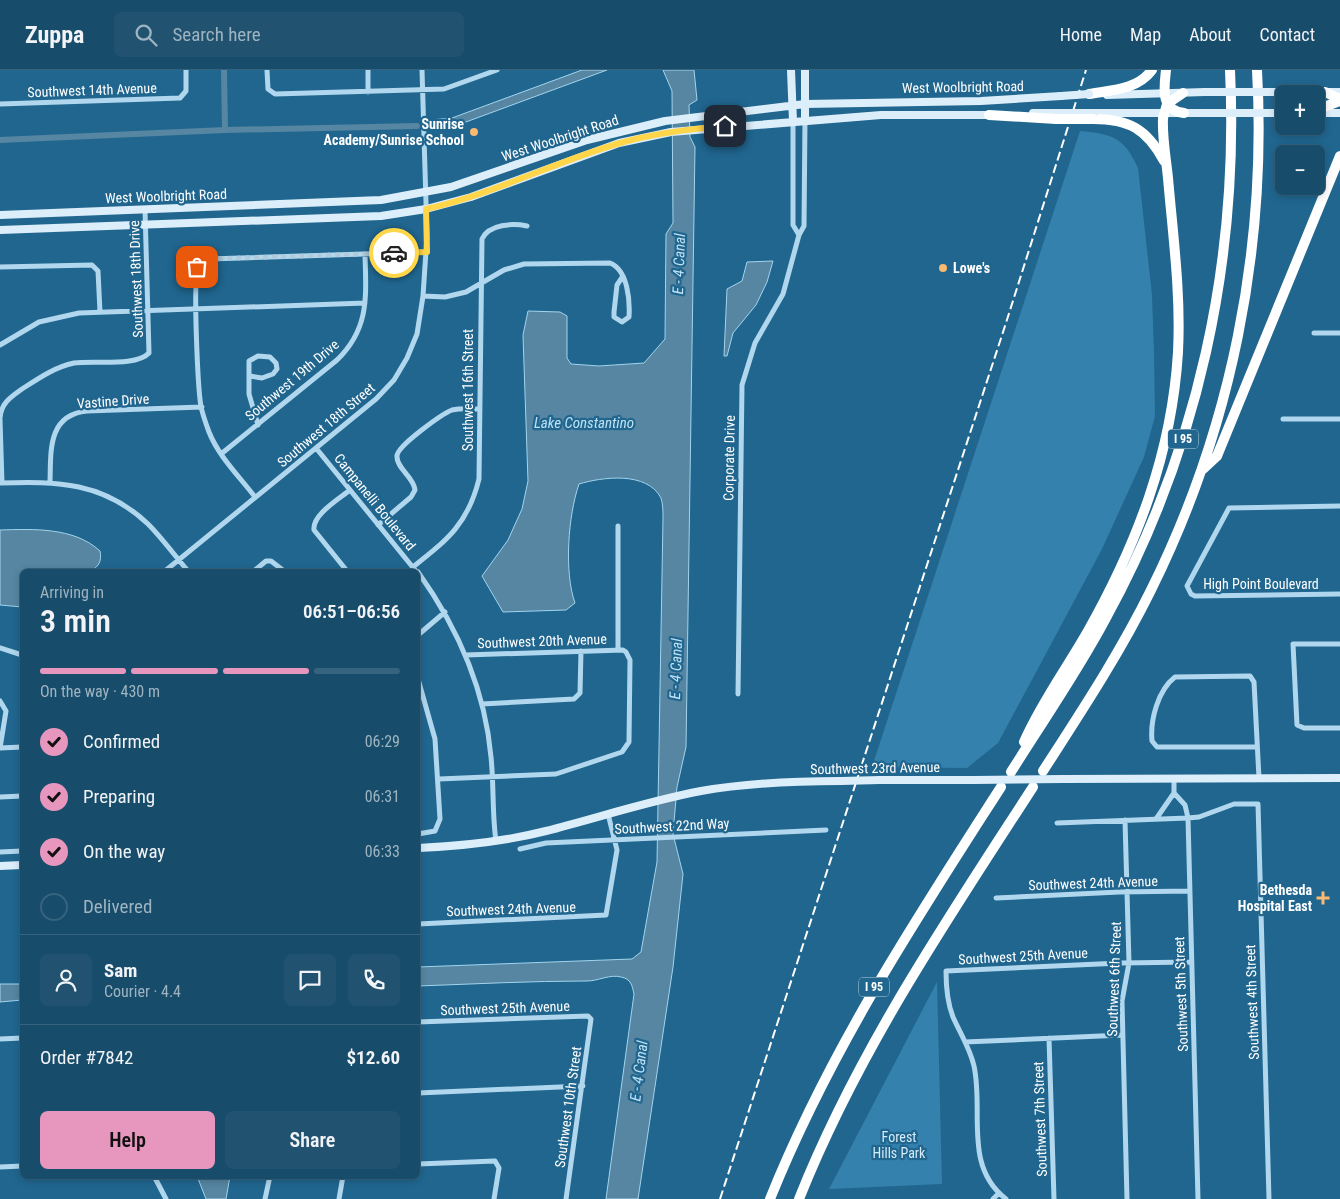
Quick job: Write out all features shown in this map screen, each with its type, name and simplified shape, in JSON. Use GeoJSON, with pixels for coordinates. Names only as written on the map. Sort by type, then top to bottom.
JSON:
{"type":"FeatureCollection","features":[{"type":"Feature","properties":{"kind":"highway"},"geometry":{"type":"LineString","coordinates":[[1089,94],[1133,86],[1144,80],[1152,70]]}},
{"type":"Feature","properties":{"kind":"highway"},"geometry":{"type":"LineString","coordinates":[[1166,70],[1164,93],[1167,166]]}},
{"type":"Feature","properties":{"kind":"highway","name":"I 95"},"geometry":{"type":"LineString","coordinates":[[1167,166],[1177,289],[1178,336],[1172,407],[1158,472],[1146,510],[1118,576],[1076,651],[1036,714],[1011,771],[1077,668],[1116,599],[1153,521],[1183,440],[1207,350],[1221,272],[1231,165],[1230,70]]}},
{"type":"Feature","properties":{"kind":"highway","name":"I 95"},"geometry":{"type":"LineString","coordinates":[[1043,772],[1107,672],[1140,613],[1170,550],[1202,470],[1222,407],[1248,281],[1258,174],[1258,70]]}},
{"type":"Feature","properties":{"kind":"highway"},"geometry":{"type":"LineString","coordinates":[[1325,92],[1340,100]]}},
{"type":"Feature","properties":{"kind":"highway"},"geometry":{"type":"LineString","coordinates":[[1165,108],[1183,93]]}},
{"type":"Feature","properties":{"kind":"highway"},"geometry":{"type":"LineString","coordinates":[[1325,107],[1340,100]]}},
{"type":"Feature","properties":{"kind":"highway"},"geometry":{"type":"LineString","coordinates":[[1165,108],[1184,113]]}},
{"type":"Feature","properties":{"kind":"highway"},"geometry":{"type":"LineString","coordinates":[[989,115],[1094,116],[1117,120],[1139,130],[1152,142],[1167,166]]}},
{"type":"Feature","properties":{"kind":"highway"},"geometry":{"type":"LineString","coordinates":[[1202,470],[1217,456],[1340,156]]}},
{"type":"Feature","properties":{"kind":"highway"},"geometry":{"type":"LineString","coordinates":[[1324,197],[1340,172]]}},
{"type":"Feature","properties":{"kind":"highway","name":"I 95"},"geometry":{"type":"LineString","coordinates":[[770,1199],[813,1101],[864,1004],[1001,787]]}},
{"type":"Feature","properties":{"kind":"highway","name":"I 95"},"geometry":{"type":"LineString","coordinates":[[799,1199],[830,1129],[879,1032],[935,939],[1033,787]]}},
{"type":"Feature","properties":{"kind":"main road"},"geometry":{"type":"LineString","coordinates":[[792,70],[793,120]]}},
{"type":"Feature","properties":{"kind":"main road"},"geometry":{"type":"LineString","coordinates":[[805,70],[805,120]]}},
{"type":"Feature","properties":{"kind":"main road"},"geometry":{"type":"LineString","coordinates":[[1101,93],[1275,92]]}},
{"type":"Feature","properties":{"kind":"main road"},"geometry":{"type":"LineString","coordinates":[[1325,92],[1340,92]]}},
{"type":"Feature","properties":{"kind":"main road","name":"West Woolbright Road"},"geometry":{"type":"LineString","coordinates":[[0,214],[357,202],[426,193],[466,183],[581,142],[624,130],[679,119],[805,104],[981,100],[1089,94]]}},
{"type":"Feature","properties":{"kind":"main road"},"geometry":{"type":"LineString","coordinates":[[1094,116],[1165,108]]}},
{"type":"Feature","properties":{"kind":"main road"},"geometry":{"type":"LineString","coordinates":[[1325,112],[1340,113]]}},
{"type":"Feature","properties":{"kind":"main road"},"geometry":{"type":"LineString","coordinates":[[1184,113],[1275,113]]}},
{"type":"Feature","properties":{"kind":"main road","name":"West Woolbright Road"},"geometry":{"type":"LineString","coordinates":[[0,230],[349,218],[426,209],[496,189],[595,152],[640,138],[693,128],[890,115],[989,115]]}},
{"type":"Feature","properties":{"kind":"main road","name":"Southwest 23rd Avenue"},"geometry":{"type":"LineString","coordinates":[[420,848],[496,841],[545,831],[685,794],[767,783],[880,780],[1340,778]]}},
{"type":"Feature","properties":{"kind":"main road"},"geometry":{"type":"LineString","coordinates":[[0,866],[20,865]]}},
{"type":"Feature","properties":{"kind":"street","name":"Southwest 14th Avenue"},"geometry":{"type":"LineString","coordinates":[[0,104],[180,98],[184,95],[187,87],[186,70]]}},
{"type":"Feature","properties":{"kind":"street"},"geometry":{"type":"LineString","coordinates":[[267,70],[267,84],[274,94],[449,88],[497,70]]}},
{"type":"Feature","properties":{"kind":"street"},"geometry":{"type":"LineString","coordinates":[[368,70],[368,92]]}},
{"type":"Feature","properties":{"kind":"street","name":"Southwest 18th Street"},"geometry":{"type":"LineString","coordinates":[[168,569],[376,399],[400,372],[416,334],[423,296],[427,252],[422,70]]}},
{"type":"Feature","properties":{"kind":"street"},"geometry":{"type":"LineString","coordinates":[[478,70],[478,77]]}},
{"type":"Feature","properties":{"kind":"street","name":"Corporate Drive"},"geometry":{"type":"LineString","coordinates":[[793,120],[793,225],[799,235]]}},
{"type":"Feature","properties":{"kind":"street","name":"Corporate Drive"},"geometry":{"type":"LineString","coordinates":[[738,694],[742,385],[755,343],[783,294],[799,235],[804,226],[805,120]]}},
{"type":"Feature","properties":{"kind":"street","name":"Southwest 18th Drive"},"geometry":{"type":"LineString","coordinates":[[1,483],[0,418],[3,405],[9,398],[40,377],[62,366],[82,362],[144,359],[150,349],[145,210]]}},
{"type":"Feature","properties":{"kind":"street","name":"Southwest 16th Street"},"geometry":{"type":"LineString","coordinates":[[417,569],[450,537],[466,514],[472,502],[480,470],[481,243],[484,235],[512,223],[527,226]]}},
{"type":"Feature","properties":{"kind":"street"},"geometry":{"type":"LineString","coordinates":[[255,497],[221,454],[208,431],[202,407],[196,271],[199,263],[209,259],[427,252]]}},
{"type":"Feature","properties":{"kind":"street","name":"Southwest 19th Drive"},"geometry":{"type":"LineString","coordinates":[[221,454],[344,353],[361,326],[366,303],[365,254]]}},
{"type":"Feature","properties":{"kind":"street"},"geometry":{"type":"LineString","coordinates":[[423,296],[455,295],[480,284],[504,270],[535,263],[610,263],[619,268],[627,284],[630,313],[629,317],[622,322],[614,316],[614,312],[617,284],[622,276]]}},
{"type":"Feature","properties":{"kind":"street"},"geometry":{"type":"LineString","coordinates":[[0,267],[92,265],[98,271],[100,312]]}},
{"type":"Feature","properties":{"kind":"street"},"geometry":{"type":"LineString","coordinates":[[0,345],[25,329],[54,318],[100,312],[366,303]]}},
{"type":"Feature","properties":{"kind":"street"},"geometry":{"type":"LineString","coordinates":[[1314,333],[1340,333]]}},
{"type":"Feature","properties":{"kind":"street"},"geometry":{"type":"LineString","coordinates":[[250,376],[262,378],[273,374],[276,369],[275,361],[267,356],[252,359],[248,368],[250,376],[249,394],[258,425]]}},
{"type":"Feature","properties":{"kind":"street","name":"Vastine Drive"},"geometry":{"type":"LineString","coordinates":[[50,482],[53,437],[62,422],[74,414],[87,411],[202,407]]}},
{"type":"Feature","properties":{"kind":"street"},"geometry":{"type":"LineString","coordinates":[[378,525],[411,497],[415,490],[413,482],[398,461],[397,456],[401,448],[443,414],[456,410],[479,409]]}},
{"type":"Feature","properties":{"kind":"street"},"geometry":{"type":"LineString","coordinates":[[1283,419],[1340,419]]}},
{"type":"Feature","properties":{"kind":"street","name":"Campanelli Boulevard"},"geometry":{"type":"LineString","coordinates":[[316,448],[415,569]]}},
{"type":"Feature","properties":{"kind":"street"},"geometry":{"type":"LineString","coordinates":[[1,483],[50,482],[89,489],[128,508],[149,525],[186,569]]}},
{"type":"Feature","properties":{"kind":"street"},"geometry":{"type":"LineString","coordinates":[[345,569],[314,530],[314,526],[318,518],[350,490]]}},
{"type":"Feature","properties":{"kind":"street","name":"High Point Boulevard"},"geometry":{"type":"LineString","coordinates":[[1340,506],[1229,508],[1188,582],[1188,590],[1195,596],[1340,594]]}},
{"type":"Feature","properties":{"kind":"street"},"geometry":{"type":"LineString","coordinates":[[439,779],[556,774],[626,750],[629,742],[630,660],[626,652],[618,649],[618,526]]}},
{"type":"Feature","properties":{"kind":"street"},"geometry":{"type":"LineString","coordinates":[[256,569],[266,561],[270,561],[281,569]]}},
{"type":"Feature","properties":{"kind":"street","name":"Campanelli Boulevard"},"geometry":{"type":"LineString","coordinates":[[420,576],[445,612],[466,655],[482,704],[489,736],[496,841]]}},
{"type":"Feature","properties":{"kind":"street"},"geometry":{"type":"LineString","coordinates":[[420,633],[445,612]]}},
{"type":"Feature","properties":{"kind":"street"},"geometry":{"type":"LineString","coordinates":[[1340,644],[1293,644],[1296,725],[1304,728],[1340,728]]}},
{"type":"Feature","properties":{"kind":"street"},"geometry":{"type":"LineString","coordinates":[[0,648],[20,654]]}},
{"type":"Feature","properties":{"kind":"street","name":"Southwest 20th Avenue"},"geometry":{"type":"LineString","coordinates":[[466,655],[618,649]]}},
{"type":"Feature","properties":{"kind":"street"},"geometry":{"type":"LineString","coordinates":[[482,704],[574,699],[580,693],[581,651]]}},
{"type":"Feature","properties":{"kind":"street"},"geometry":{"type":"LineString","coordinates":[[1257,747],[1157,747],[1152,738],[1152,716],[1169,684],[1175,677],[1248,676],[1254,682],[1259,778]]}},
{"type":"Feature","properties":{"kind":"street"},"geometry":{"type":"LineString","coordinates":[[420,685],[431,720],[439,779],[440,819],[438,828],[432,833],[420,834]]}},
{"type":"Feature","properties":{"kind":"street"},"geometry":{"type":"LineString","coordinates":[[0,701],[6,711],[0,748],[20,747]]}},
{"type":"Feature","properties":{"kind":"street"},"geometry":{"type":"LineString","coordinates":[[1156,819],[1174,793],[1174,778]]}},
{"type":"Feature","properties":{"kind":"street","name":"Southwest 5th Street"},"geometry":{"type":"LineString","coordinates":[[1174,793],[1185,806],[1188,818],[1198,1199]]}},
{"type":"Feature","properties":{"kind":"street"},"geometry":{"type":"LineString","coordinates":[[0,797],[20,796]]}},
{"type":"Feature","properties":{"kind":"street","name":"Southwest 4th Street"},"geometry":{"type":"LineString","coordinates":[[1188,818],[1234,804],[1258,804],[1269,1199]]}},
{"type":"Feature","properties":{"kind":"street"},"geometry":{"type":"LineString","coordinates":[[608,814],[616,840]]}},
{"type":"Feature","properties":{"kind":"street"},"geometry":{"type":"LineString","coordinates":[[1057,823],[1188,818]]}},
{"type":"Feature","properties":{"kind":"street","name":"Southwest 6th Street"},"geometry":{"type":"LineString","coordinates":[[1125,820],[1129,963],[1123,986],[1127,1199]]}},
{"type":"Feature","properties":{"kind":"street","name":"Southwest 22nd Way"},"geometry":{"type":"LineString","coordinates":[[520,848],[546,843],[826,830]]}},
{"type":"Feature","properties":{"kind":"street","name":"Southwest 24th Avenue"},"geometry":{"type":"LineString","coordinates":[[420,924],[606,915],[616,856],[616,840]]}},
{"type":"Feature","properties":{"kind":"street"},"geometry":{"type":"LineString","coordinates":[[0,852],[20,851]]}},
{"type":"Feature","properties":{"kind":"street","name":"Southwest 24th Avenue"},"geometry":{"type":"LineString","coordinates":[[996,898],[1190,891]]}},
{"type":"Feature","properties":{"kind":"street","name":"Southwest 25th Avenue"},"geometry":{"type":"LineString","coordinates":[[965,1042],[948,1002],[946,972],[1129,963],[1192,962]]}},
{"type":"Feature","properties":{"kind":"street","name":"Southwest 25th Avenue"},"geometry":{"type":"LineString","coordinates":[[420,1022],[588,1016],[591,1019]]}},
{"type":"Feature","properties":{"kind":"street","name":"Southwest 10th Street"},"geometry":{"type":"LineString","coordinates":[[566,1199],[591,1019]]}},
{"type":"Feature","properties":{"kind":"street"},"geometry":{"type":"LineString","coordinates":[[1006,1199],[999,1193],[984,1172],[978,1153],[975,1075],[965,1042],[1123,1035]]}},
{"type":"Feature","properties":{"kind":"street"},"geometry":{"type":"LineString","coordinates":[[0,1039],[20,1038]]}},
{"type":"Feature","properties":{"kind":"street","name":"Southwest 7th Street"},"geometry":{"type":"LineString","coordinates":[[1049,1038],[1054,1199]]}},
{"type":"Feature","properties":{"kind":"street"},"geometry":{"type":"LineString","coordinates":[[420,1093],[583,1086]]}},
{"type":"Feature","properties":{"kind":"street"},"geometry":{"type":"LineString","coordinates":[[420,1164],[495,1161],[498,1164],[494,1199]]}},
{"type":"Feature","properties":{"kind":"street"},"geometry":{"type":"LineString","coordinates":[[0,1168],[20,1166]]}},
{"type":"Feature","properties":{"kind":"street"},"geometry":{"type":"LineString","coordinates":[[156,1179],[166,1199]]}},
{"type":"Feature","properties":{"kind":"street"},"geometry":{"type":"LineString","coordinates":[[265,1199],[269,1179]]}},
{"type":"Feature","properties":{"kind":"street"},"geometry":{"type":"LineString","coordinates":[[338,1199],[342,1179]]}},
{"type":"Feature","properties":{"kind":"street"},"geometry":{"type":"LineString","coordinates":[[993,1199],[999,1193]]}},
{"type":"Feature","properties":{"kind":"green space"},"geometry":{"type":"Polygon","coordinates":[[[1080,131],[1101,134],[1116,139],[1128,150],[1138,168],[1152,295],[1154,353],[1155,416],[1144,457],[1102,549],[998,743],[967,768],[872,767],[1080,131]]]}},
{"type":"Feature","properties":{"kind":"green space","name":"Forest Hills Park"},"geometry":{"type":"Polygon","coordinates":[[[937,982],[942,1184],[829,1189],[937,982]]]}},
{"type":"Feature","properties":{"kind":"water"},"geometry":{"type":"Polygon","coordinates":[[[582,70],[607,70],[455,126],[430,130],[430,120],[452,118],[582,70]]]}},
{"type":"Feature","properties":{"kind":"water"},"geometry":{"type":"Polygon","coordinates":[[[663,70],[694,70],[697,100],[689,105],[690,137],[695,147],[686,747],[677,787],[673,834],[683,874],[673,967],[638,1199],[606,1199],[634,994],[629,981],[613,976],[587,981],[420,986],[420,967],[632,959],[641,952],[657,862],[663,518],[661,498],[646,483],[635,480],[611,478],[579,484],[572,512],[569,544],[569,576],[575,603],[566,610],[503,612],[482,576],[508,540],[522,509],[528,481],[523,335],[528,311],[560,312],[567,316],[567,358],[571,364],[599,366],[644,363],[665,339],[666,234],[673,223],[672,91],[663,70]]]}},
{"type":"Feature","properties":{"kind":"water"},"geometry":{"type":"Polygon","coordinates":[[[773,261],[767,282],[756,305],[733,333],[727,356],[724,356],[727,289],[742,281],[747,262],[773,261]]]}},
{"type":"Feature","properties":{"kind":"water"},"geometry":{"type":"Polygon","coordinates":[[[0,530],[53,531],[78,537],[100,551],[101,558],[94,569],[20,569],[20,607],[0,605],[0,530]]]}},
{"type":"Feature","properties":{"kind":"water"},"geometry":{"type":"Polygon","coordinates":[[[0,984],[20,984],[20,1000],[0,1002],[0,984]]]}},
{"type":"Feature","properties":{"kind":"water"},"geometry":{"type":"Polygon","coordinates":[[[198,1179],[229,1179],[226,1199],[206,1199],[198,1179]]]}},
{"type":"Feature","properties":{"kind":"waterway"},"geometry":{"type":"LineString","coordinates":[[224,70],[225,130]]}},
{"type":"Feature","properties":{"kind":"waterway"},"geometry":{"type":"LineString","coordinates":[[0,140],[225,130],[417,126]]}},
{"type":"Feature","properties":{"kind":"railway"},"geometry":{"type":"LineString","coordinates":[[720,1199],[1005,326],[1086,70]]}},
{"type":"Feature","properties":{"kind":"way so far"},"geometry":{"type":"LineString","coordinates":[[197,267],[203,260],[209,259],[394,253]]}},
{"type":"Feature","properties":{"kind":"place","name":"Sunrise Academy/Sunrise School"},"geometry":{"type":"Point","coordinates":[474,132]}},
{"type":"Feature","properties":{"kind":"place","name":"Lowe's"},"geometry":{"type":"Point","coordinates":[943,268]}},
{"type":"Feature","properties":{"kind":"place","name":"Bethesda Hospital East"},"geometry":{"type":"Point","coordinates":[1323,898]}},
{"type":"Feature","properties":{"kind":"route"},"geometry":{"type":"LineString","coordinates":[[394,253],[427,252],[426,209],[496,189],[595,152],[640,138],[693,128],[725,126]]}},
{"type":"Feature","properties":{"kind":"water label","name":"E - 4 Canal"},"geometry":{"type":"Point","coordinates":[679,264]}},
{"type":"Feature","properties":{"kind":"water label","name":"Lake Constantino"},"geometry":{"type":"Point","coordinates":[584,423]}},
{"type":"Feature","properties":{"kind":"water label","name":"E - 4 Canal"},"geometry":{"type":"Point","coordinates":[676,669]}},
{"type":"Feature","properties":{"kind":"water label","name":"E - 4 Canal"},"geometry":{"type":"Point","coordinates":[639,1071]}}]}
